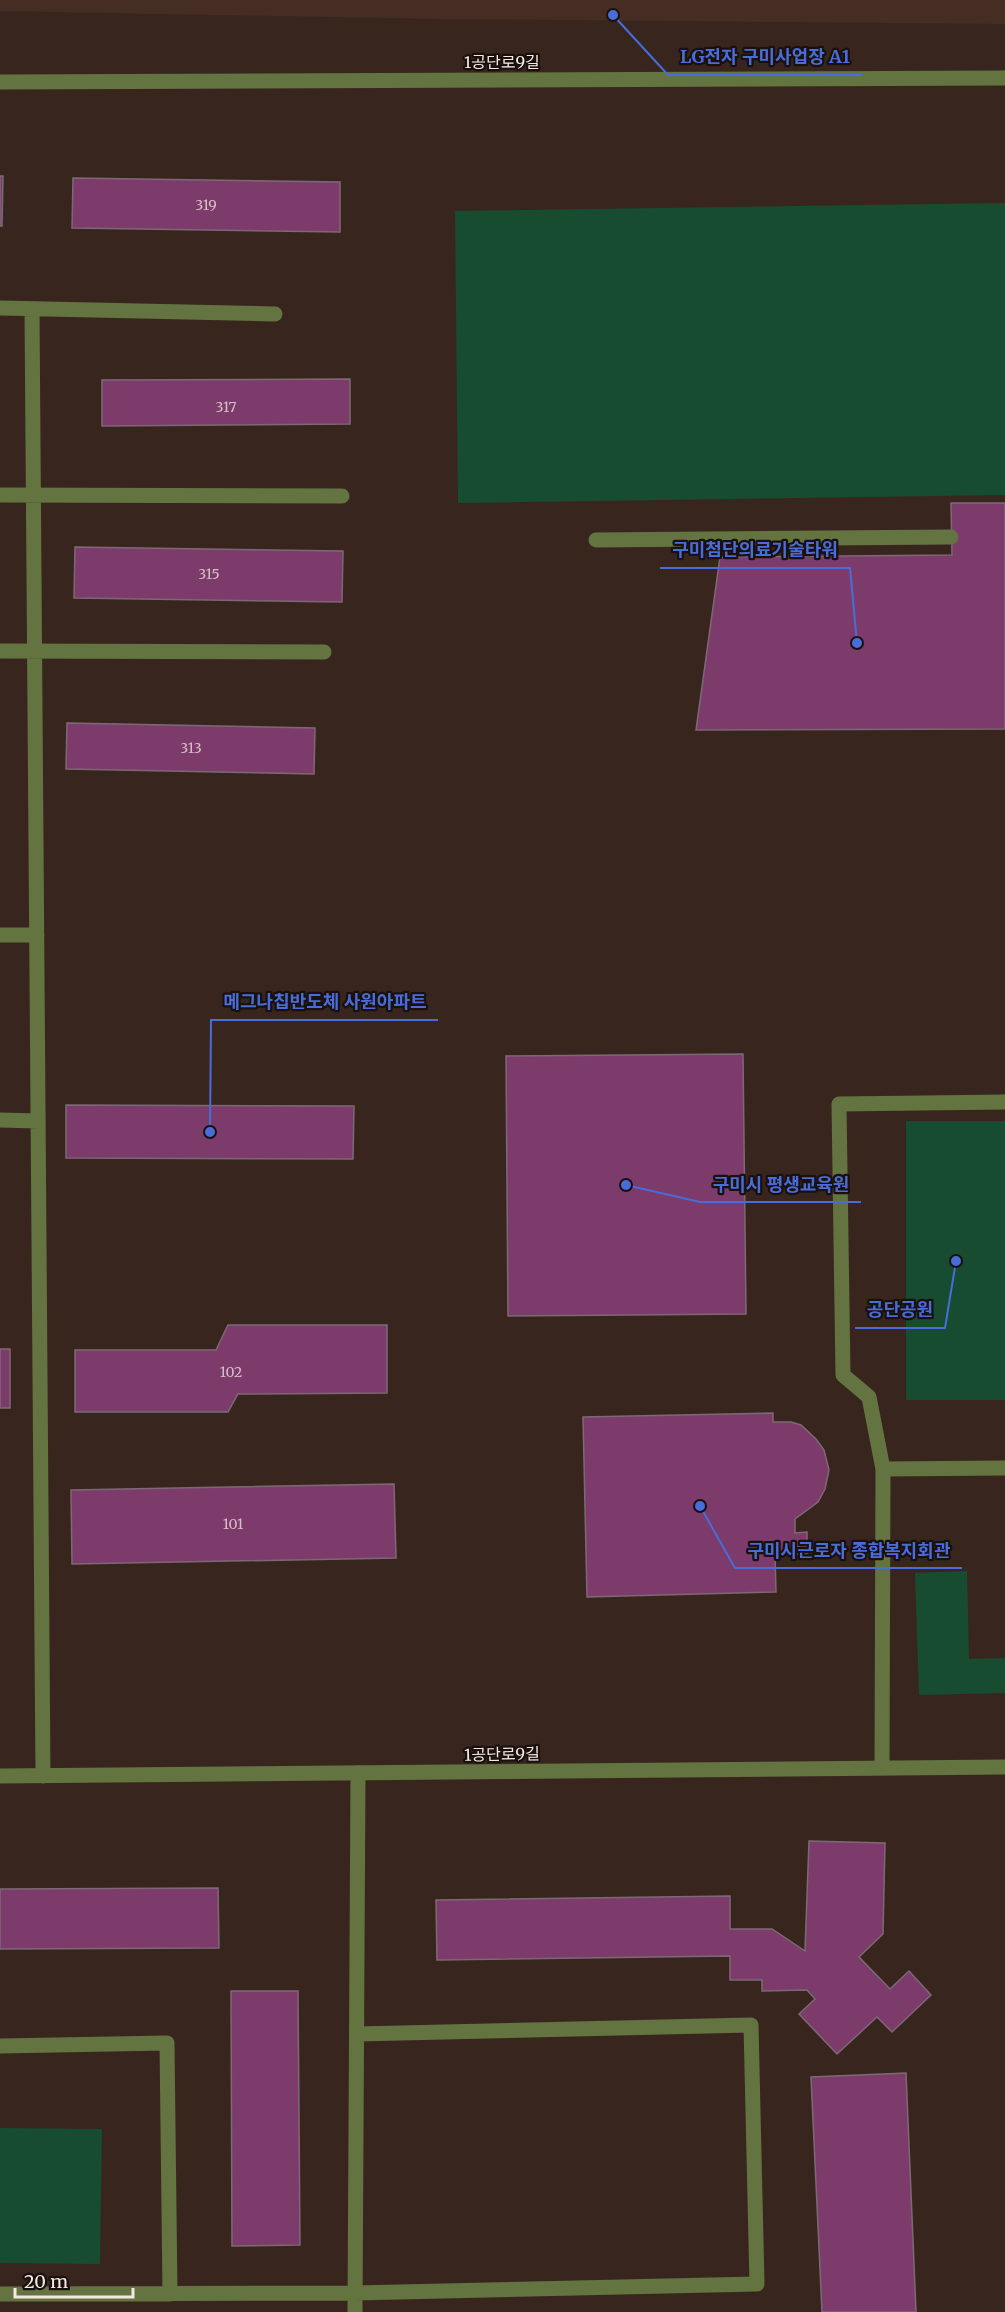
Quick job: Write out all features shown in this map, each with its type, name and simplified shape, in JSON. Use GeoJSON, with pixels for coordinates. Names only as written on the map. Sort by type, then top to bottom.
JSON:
{"type":"FeatureCollection","features":[{"type":"Feature","properties":{"kind":"street","name":"1공단로9길"},"geometry":{"type":"LineString","coordinates":[[0,82],[1005,78]]}},
{"type":"Feature","properties":{"kind":"street"},"geometry":{"type":"LineString","coordinates":[[0,308],[275,314]]}},
{"type":"Feature","properties":{"kind":"street"},"geometry":{"type":"LineString","coordinates":[[32,309],[43,1776]]}},
{"type":"Feature","properties":{"kind":"street"},"geometry":{"type":"LineString","coordinates":[[0,495],[342,496]]}},
{"type":"Feature","properties":{"kind":"street"},"geometry":{"type":"LineString","coordinates":[[596,540],[951,537]]}},
{"type":"Feature","properties":{"kind":"street"},"geometry":{"type":"LineString","coordinates":[[0,651],[324,652]]}},
{"type":"Feature","properties":{"kind":"street"},"geometry":{"type":"LineString","coordinates":[[0,935],[37,935]]}},
{"type":"Feature","properties":{"kind":"street"},"geometry":{"type":"LineString","coordinates":[[882,1768],[883,1469],[869,1397],[843,1375],[839,1104],[1005,1102]]}},
{"type":"Feature","properties":{"kind":"street"},"geometry":{"type":"LineString","coordinates":[[0,1120],[38,1121]]}},
{"type":"Feature","properties":{"kind":"street"},"geometry":{"type":"LineString","coordinates":[[883,1469],[1005,1468]]}},
{"type":"Feature","properties":{"kind":"street","name":"1공단로9길"},"geometry":{"type":"LineString","coordinates":[[0,1776],[1005,1767]]}},
{"type":"Feature","properties":{"kind":"street"},"geometry":{"type":"LineString","coordinates":[[355,2312],[358,1773]]}},
{"type":"Feature","properties":{"kind":"street"},"geometry":{"type":"LineString","coordinates":[[0,2294],[355,2293],[757,2284],[751,2025],[357,2034]]}},
{"type":"Feature","properties":{"kind":"street"},"geometry":{"type":"LineString","coordinates":[[0,2046],[167,2043],[170,2294]]}},
{"type":"Feature","properties":{"kind":"shaded area"},"geometry":{"type":"Polygon","coordinates":[[[0,0],[1005,0],[1005,24],[442,19],[0,11],[0,0]]]}},
{"type":"Feature","properties":{"kind":"green space"},"geometry":{"type":"Polygon","coordinates":[[[1005,203],[1005,495],[458,503],[455,211],[1005,203]]]}},
{"type":"Feature","properties":{"kind":"green space"},"geometry":{"type":"Polygon","coordinates":[[[906,1121],[1005,1121],[1005,1400],[906,1400],[906,1121]]]}},
{"type":"Feature","properties":{"kind":"green space"},"geometry":{"type":"Polygon","coordinates":[[[967,1571],[969,1659],[1005,1658],[1005,1693],[919,1695],[915,1573],[967,1571]]]}},
{"type":"Feature","properties":{"kind":"green space"},"geometry":{"type":"Polygon","coordinates":[[[0,2128],[102,2129],[100,2264],[0,2263],[0,2128]]]}},
{"type":"Feature","properties":{"kind":"building"},"geometry":{"type":"Polygon","coordinates":[[[0,176],[3,176],[2,226],[0,226],[0,176]]]}},
{"type":"Feature","properties":{"kind":"building"},"geometry":{"type":"Polygon","coordinates":[[[73,178],[340,182],[340,232],[72,228],[73,178]]]}},
{"type":"Feature","properties":{"kind":"building"},"geometry":{"type":"Polygon","coordinates":[[[350,379],[350,424],[102,426],[102,380],[350,379]]]}},
{"type":"Feature","properties":{"kind":"building"},"geometry":{"type":"Polygon","coordinates":[[[951,503],[1005,503],[1005,729],[696,730],[720,557],[952,555],[951,503]]]}},
{"type":"Feature","properties":{"kind":"building"},"geometry":{"type":"Polygon","coordinates":[[[75,547],[343,551],[342,602],[74,598],[75,547]]]}},
{"type":"Feature","properties":{"kind":"building"},"geometry":{"type":"Polygon","coordinates":[[[67,723],[315,728],[314,774],[66,769],[67,723]]]}},
{"type":"Feature","properties":{"kind":"building"},"geometry":{"type":"Polygon","coordinates":[[[743,1054],[746,1314],[508,1316],[506,1056],[743,1054]]]}},
{"type":"Feature","properties":{"kind":"building"},"geometry":{"type":"Polygon","coordinates":[[[66,1105],[354,1106],[353,1159],[66,1158],[66,1105]]]}},
{"type":"Feature","properties":{"kind":"building"},"geometry":{"type":"Polygon","coordinates":[[[228,1325],[387,1325],[387,1393],[238,1394],[228,1412],[75,1412],[75,1350],[216,1350],[228,1325]]]}},
{"type":"Feature","properties":{"kind":"building"},"geometry":{"type":"Polygon","coordinates":[[[0,1349],[10,1349],[10,1408],[0,1408],[0,1349]]]}},
{"type":"Feature","properties":{"kind":"building"},"geometry":{"type":"Polygon","coordinates":[[[773,1413],[773,1422],[791,1422],[801,1425],[816,1439],[824,1450],[829,1470],[825,1489],[818,1502],[795,1519],[795,1533],[807,1532],[807,1554],[775,1554],[776,1592],[587,1597],[583,1417],[773,1413]]]}},
{"type":"Feature","properties":{"kind":"building"},"geometry":{"type":"Polygon","coordinates":[[[394,1484],[396,1558],[72,1564],[71,1490],[394,1484]]]}},
{"type":"Feature","properties":{"kind":"building"},"geometry":{"type":"Polygon","coordinates":[[[809,1841],[885,1843],[883,1934],[859,1957],[890,1989],[909,1971],[931,1995],[892,2032],[877,2017],[837,2054],[799,2014],[815,1999],[807,1990],[762,1991],[762,1980],[730,1980],[730,1956],[437,1960],[436,1900],[730,1896],[730,1929],[772,1929],[805,1951],[809,1841]]]}},
{"type":"Feature","properties":{"kind":"building"},"geometry":{"type":"Polygon","coordinates":[[[218,1888],[219,1948],[0,1949],[0,1889],[218,1888]]]}},
{"type":"Feature","properties":{"kind":"building"},"geometry":{"type":"Polygon","coordinates":[[[231,1991],[298,1991],[300,2245],[232,2246],[231,1991]]]}},
{"type":"Feature","properties":{"kind":"building"},"geometry":{"type":"Polygon","coordinates":[[[906,2073],[916,2312],[822,2312],[811,2077],[906,2073]]]}},
{"type":"Feature","properties":{"kind":"place","name":"LG전자 구미사업장 A1"},"geometry":{"type":"Point","coordinates":[613,15]}},
{"type":"Feature","properties":{"kind":"place","name":"구미첨단의료기술타워"},"geometry":{"type":"Point","coordinates":[857,643]}},
{"type":"Feature","properties":{"kind":"place","name":"메그나칩반도체 사원아파트"},"geometry":{"type":"Point","coordinates":[210,1132]}},
{"type":"Feature","properties":{"kind":"place","name":"구미시 평생교육원"},"geometry":{"type":"Point","coordinates":[626,1185]}},
{"type":"Feature","properties":{"kind":"place","name":"공단공원"},"geometry":{"type":"Point","coordinates":[956,1261]}},
{"type":"Feature","properties":{"kind":"place","name":"구미시근로자 종합복지회관"},"geometry":{"type":"Point","coordinates":[700,1506]}}]}
